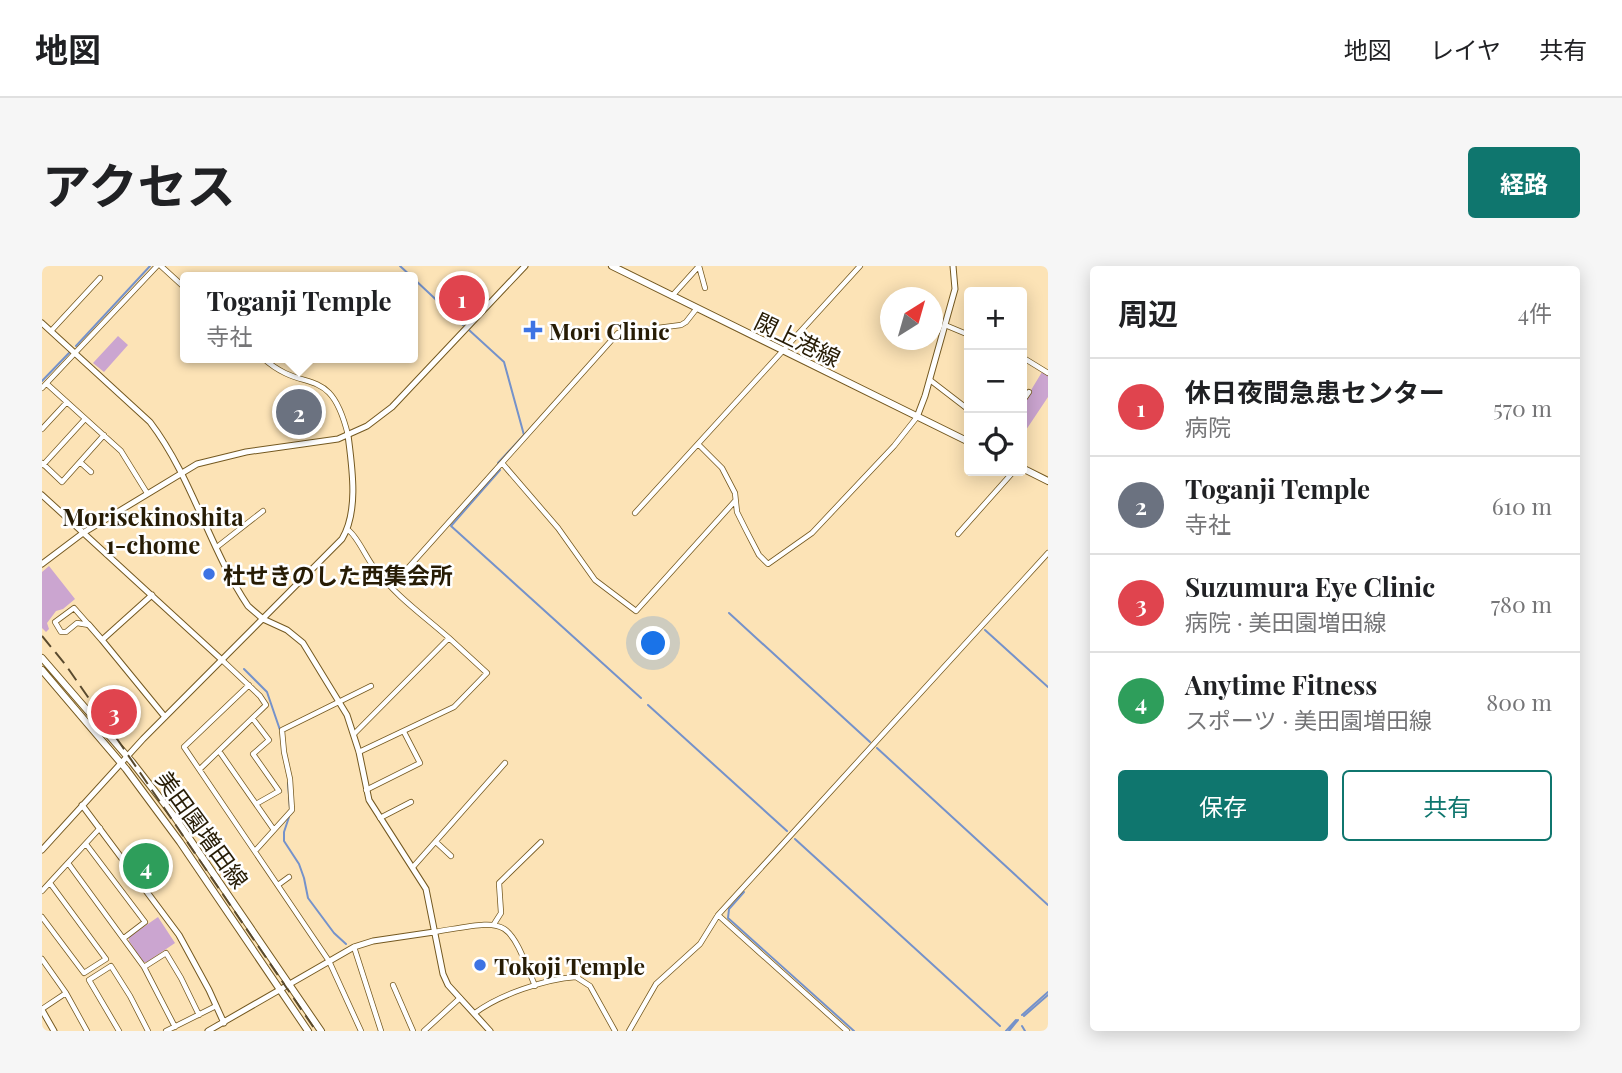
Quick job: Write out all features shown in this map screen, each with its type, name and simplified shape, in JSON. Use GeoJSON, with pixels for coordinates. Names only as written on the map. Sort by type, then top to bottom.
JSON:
{"type":"FeatureCollection","features":[{"type":"Feature","properties":{"kind":"main road","name":"閖上港線"},"geometry":{"type":"LineString","coordinates":[[612,266],[964,440]]}},
{"type":"Feature","properties":{"kind":"main road"},"geometry":{"type":"LineString","coordinates":[[1027,470],[1048,481]]}},
{"type":"Feature","properties":{"kind":"main road","name":"美田園増田線"},"geometry":{"type":"LineString","coordinates":[[42,658],[127,756],[174,816],[321,1031]]}},
{"type":"Feature","properties":{"kind":"main road","name":"美田園増田線"},"geometry":{"type":"LineString","coordinates":[[42,670],[121,763],[221,901],[308,1031]]}},
{"type":"Feature","properties":{"kind":"street"},"geometry":{"type":"LineString","coordinates":[[42,388],[159,266],[180,284]]}},
{"type":"Feature","properties":{"kind":"street"},"geometry":{"type":"LineString","coordinates":[[42,564],[83,533],[197,464],[246,452],[315,444],[348,435],[367,426],[392,407],[525,266]]}},
{"type":"Feature","properties":{"kind":"street"},"geometry":{"type":"LineString","coordinates":[[672,296],[699,266]]}},
{"type":"Feature","properties":{"kind":"street"},"geometry":{"type":"LineString","coordinates":[[699,266],[705,288]]}},
{"type":"Feature","properties":{"kind":"street"},"geometry":{"type":"LineString","coordinates":[[635,513],[860,266]]}},
{"type":"Feature","properties":{"kind":"street"},"geometry":{"type":"LineString","coordinates":[[698,444],[722,468],[735,493],[737,512],[760,555],[768,564],[812,533],[894,446],[917,417],[956,289],[954,267]]}},
{"type":"Feature","properties":{"kind":"street"},"geometry":{"type":"LineString","coordinates":[[51,331],[100,278]]}},
{"type":"Feature","properties":{"kind":"street"},"geometry":{"type":"LineString","coordinates":[[391,587],[618,333],[681,325],[697,308]]}},
{"type":"Feature","properties":{"kind":"street"},"geometry":{"type":"LineString","coordinates":[[42,323],[150,422],[180,473],[242,598],[254,613],[287,630],[303,643],[340,702],[354,734],[366,790],[379,818],[414,867],[426,889],[443,974],[460,998],[491,1031]]}},
{"type":"Feature","properties":{"kind":"street"},"geometry":{"type":"LineString","coordinates":[[946,325],[964,333]]}},
{"type":"Feature","properties":{"kind":"street"},"geometry":{"type":"LineString","coordinates":[[1027,360],[1048,373]]}},
{"type":"Feature","properties":{"kind":"street"},"geometry":{"type":"LineString","coordinates":[[42,850],[127,756],[336,546],[348,530],[351,481],[348,435],[343,416],[331,394],[313,382],[280,372],[268,363]]}},
{"type":"Feature","properties":{"kind":"street"},"geometry":{"type":"LineString","coordinates":[[930,380],[964,406]]}},
{"type":"Feature","properties":{"kind":"street"},"geometry":{"type":"LineString","coordinates":[[47,384],[121,451],[147,493]]}},
{"type":"Feature","properties":{"kind":"street"},"geometry":{"type":"LineString","coordinates":[[42,429],[67,402]]}},
{"type":"Feature","properties":{"kind":"street"},"geometry":{"type":"LineString","coordinates":[[85,419],[43,464],[62,482],[104,435]]}},
{"type":"Feature","properties":{"kind":"street"},"geometry":{"type":"LineString","coordinates":[[80,462],[91,472]]}},
{"type":"Feature","properties":{"kind":"street"},"geometry":{"type":"LineString","coordinates":[[502,463],[558,528],[595,580],[636,611],[736,500]]}},
{"type":"Feature","properties":{"kind":"street"},"geometry":{"type":"LineString","coordinates":[[958,534],[1010,476]]}},
{"type":"Feature","properties":{"kind":"street"},"geometry":{"type":"LineString","coordinates":[[42,495],[249,685],[266,705],[200,769]]}},
{"type":"Feature","properties":{"kind":"street"},"geometry":{"type":"LineString","coordinates":[[217,547],[263,511]]}},
{"type":"Feature","properties":{"kind":"street"},"geometry":{"type":"LineString","coordinates":[[348,530],[354,534],[370,563],[391,587],[487,673],[454,707],[359,752]]}},
{"type":"Feature","properties":{"kind":"street"},"geometry":{"type":"LineString","coordinates":[[629,1031],[656,984],[700,944],[718,915],[1048,553]]}},
{"type":"Feature","properties":{"kind":"street"},"geometry":{"type":"LineString","coordinates":[[102,640],[152,595]]}},
{"type":"Feature","properties":{"kind":"street"},"geometry":{"type":"LineString","coordinates":[[71,609],[77,610],[165,717]]}},
{"type":"Feature","properties":{"kind":"street"},"geometry":{"type":"LineString","coordinates":[[71,609],[55,624],[64,633],[79,622]]}},
{"type":"Feature","properties":{"kind":"street"},"geometry":{"type":"LineString","coordinates":[[71,609],[78,616],[79,622]]}},
{"type":"Feature","properties":{"kind":"street"},"geometry":{"type":"LineString","coordinates":[[79,622],[89,625]]}},
{"type":"Feature","properties":{"kind":"street"},"geometry":{"type":"LineString","coordinates":[[354,734],[449,638]]}},
{"type":"Feature","properties":{"kind":"street"},"geometry":{"type":"LineString","coordinates":[[249,685],[184,747],[329,961],[361,1031]]}},
{"type":"Feature","properties":{"kind":"street"},"geometry":{"type":"LineString","coordinates":[[255,851],[292,810],[282,730],[371,686]]}},
{"type":"Feature","properties":{"kind":"street"},"geometry":{"type":"LineString","coordinates":[[253,719],[269,740],[253,754],[279,791],[256,804]]}},
{"type":"Feature","properties":{"kind":"street"},"geometry":{"type":"LineString","coordinates":[[366,790],[420,763],[404,732]]}},
{"type":"Feature","properties":{"kind":"street"},"geometry":{"type":"LineString","coordinates":[[219,751],[274,830]]}},
{"type":"Feature","properties":{"kind":"street"},"geometry":{"type":"LineString","coordinates":[[414,867],[505,763]]}},
{"type":"Feature","properties":{"kind":"street"},"geometry":{"type":"LineString","coordinates":[[379,818],[411,802]]}},
{"type":"Feature","properties":{"kind":"street"},"geometry":{"type":"LineString","coordinates":[[82,805],[179,936],[225,1026]]}},
{"type":"Feature","properties":{"kind":"street"},"geometry":{"type":"LineString","coordinates":[[42,891],[100,828]]}},
{"type":"Feature","properties":{"kind":"street"},"geometry":{"type":"LineString","coordinates":[[436,842],[451,856]]}},
{"type":"Feature","properties":{"kind":"street"},"geometry":{"type":"LineString","coordinates":[[494,924],[501,913],[499,883],[541,842]]}},
{"type":"Feature","properties":{"kind":"street"},"geometry":{"type":"LineString","coordinates":[[86,844],[145,922],[124,938]]}},
{"type":"Feature","properties":{"kind":"street"},"geometry":{"type":"LineString","coordinates":[[68,863],[144,967],[175,1027]]}},
{"type":"Feature","properties":{"kind":"street"},"geometry":{"type":"LineString","coordinates":[[278,885],[289,877]]}},
{"type":"Feature","properties":{"kind":"street"},"geometry":{"type":"LineString","coordinates":[[42,917],[84,973],[106,959],[50,883]]}},
{"type":"Feature","properties":{"kind":"street"},"geometry":{"type":"LineString","coordinates":[[718,915],[847,1031]]}},
{"type":"Feature","properties":{"kind":"street"},"geometry":{"type":"LineString","coordinates":[[208,1031],[225,1026],[354,947],[373,941],[476,924],[494,924],[509,932],[517,941],[535,986]]}},
{"type":"Feature","properties":{"kind":"street"},"geometry":{"type":"LineString","coordinates":[[354,947],[381,1031]]}},
{"type":"Feature","properties":{"kind":"street"},"geometry":{"type":"LineString","coordinates":[[144,967],[166,953],[199,1016]]}},
{"type":"Feature","properties":{"kind":"street"},"geometry":{"type":"LineString","coordinates":[[42,959],[66,993],[86,1031]]}},
{"type":"Feature","properties":{"kind":"street"},"geometry":{"type":"LineString","coordinates":[[119,1031],[89,980],[111,966],[148,1031]]}},
{"type":"Feature","properties":{"kind":"street"},"geometry":{"type":"LineString","coordinates":[[475,1013],[490,1001],[572,976],[582,979],[590,986],[615,1031]]}},
{"type":"Feature","properties":{"kind":"street"},"geometry":{"type":"LineString","coordinates":[[393,985],[413,1031]]}},
{"type":"Feature","properties":{"kind":"street"},"geometry":{"type":"LineString","coordinates":[[54,1031],[42,1010],[66,993]]}},
{"type":"Feature","properties":{"kind":"street"},"geometry":{"type":"LineString","coordinates":[[424,1031],[460,998]]}},
{"type":"Feature","properties":{"kind":"street"},"geometry":{"type":"LineString","coordinates":[[166,1031],[216,1006]]}},
{"type":"Feature","properties":{"kind":"shaded area"},"geometry":{"type":"Polygon","coordinates":[[[118,336],[128,345],[104,372],[93,363],[118,336]]]}},
{"type":"Feature","properties":{"kind":"shaded area"},"geometry":{"type":"Polygon","coordinates":[[[1042,372],[1048,376],[1048,397],[1027,428],[1027,413],[1027,397],[1042,372]]]}},
{"type":"Feature","properties":{"kind":"shaded area"},"geometry":{"type":"Polygon","coordinates":[[[49,566],[75,599],[56,611],[47,623],[49,629],[46,632],[42,628],[42,572],[49,566]]]}},
{"type":"Feature","properties":{"kind":"shaded area"},"geometry":{"type":"Polygon","coordinates":[[[158,917],[175,943],[143,962],[129,937],[158,917]]]}},
{"type":"Feature","properties":{"kind":"waterway"},"geometry":{"type":"LineString","coordinates":[[76,346],[150,266]]}},
{"type":"Feature","properties":{"kind":"waterway"},"geometry":{"type":"LineString","coordinates":[[400,266],[407,272]]}},
{"type":"Feature","properties":{"kind":"waterway"},"geometry":{"type":"LineString","coordinates":[[418,283],[463,325]]}},
{"type":"Feature","properties":{"kind":"waterway"},"geometry":{"type":"LineString","coordinates":[[469,330],[504,362],[524,435],[498,463]]}},
{"type":"Feature","properties":{"kind":"waterway"},"geometry":{"type":"LineString","coordinates":[[42,381],[69,353]]}},
{"type":"Feature","properties":{"kind":"waterway"},"geometry":{"type":"LineString","coordinates":[[500,470],[451,526],[641,698]]}},
{"type":"Feature","properties":{"kind":"waterway"},"geometry":{"type":"LineString","coordinates":[[729,613],[870,742]]}},
{"type":"Feature","properties":{"kind":"waterway"},"geometry":{"type":"LineString","coordinates":[[985,630],[1048,687]]}},
{"type":"Feature","properties":{"kind":"waterway"},"geometry":{"type":"LineString","coordinates":[[244,669],[267,692],[280,730]]}},
{"type":"Feature","properties":{"kind":"waterway"},"geometry":{"type":"LineString","coordinates":[[648,705],[787,831]]}},
{"type":"Feature","properties":{"kind":"waterway"},"geometry":{"type":"LineString","coordinates":[[877,748],[1048,905]]}},
{"type":"Feature","properties":{"kind":"waterway"},"geometry":{"type":"LineString","coordinates":[[288,783],[290,809]]}},
{"type":"Feature","properties":{"kind":"waterway"},"geometry":{"type":"LineString","coordinates":[[289,817],[284,841],[299,864],[308,898],[334,933],[346,944]]}},
{"type":"Feature","properties":{"kind":"waterway"},"geometry":{"type":"LineString","coordinates":[[795,839],[1000,1026]]}},
{"type":"Feature","properties":{"kind":"waterway"},"geometry":{"type":"LineString","coordinates":[[744,892],[729,909],[728,918],[854,1031]]}},
{"type":"Feature","properties":{"kind":"waterway"},"geometry":{"type":"LineString","coordinates":[[1022,1015],[1048,992]]}},
{"type":"Feature","properties":{"kind":"waterway"},"geometry":{"type":"LineString","coordinates":[[1024,1016],[1048,995]]}},
{"type":"Feature","properties":{"kind":"waterway"},"geometry":{"type":"LineString","coordinates":[[1006,1031],[1016,1020]]}},
{"type":"Feature","properties":{"kind":"waterway"},"geometry":{"type":"LineString","coordinates":[[1009,1031],[1018,1020]]}},
{"type":"Feature","properties":{"kind":"waterway"},"geometry":{"type":"LineString","coordinates":[[1022,1026],[1025,1031]]}},
{"type":"Feature","properties":{"kind":"railway"},"geometry":{"type":"LineString","coordinates":[[42,636],[113,733],[316,1031]]}},
{"type":"Feature","properties":{"kind":"place","name":"休日夜間急患センター"},"geometry":{"type":"Point","coordinates":[462,298]}},
{"type":"Feature","properties":{"kind":"place","name":"Mori Clinic"},"geometry":{"type":"Point","coordinates":[533,330]}},
{"type":"Feature","properties":{"kind":"place","name":"Toganji Temple"},"geometry":{"type":"Point","coordinates":[299,412]}},
{"type":"Feature","properties":{"kind":"place","name":"杜せきのした西集会所"},"geometry":{"type":"Point","coordinates":[209,574]}},
{"type":"Feature","properties":{"kind":"place","name":"Suzumura Eye Clinic"},"geometry":{"type":"Point","coordinates":[114,712]}},
{"type":"Feature","properties":{"kind":"place","name":"Anytime Fitness"},"geometry":{"type":"Point","coordinates":[146,866]}},
{"type":"Feature","properties":{"kind":"place","name":"Tokoji Temple"},"geometry":{"type":"Point","coordinates":[480,965]}},
{"type":"Feature","properties":{"kind":"district","name":"Morisekinoshita 1-chome"},"geometry":{"type":"Point","coordinates":[153,530]}}]}
